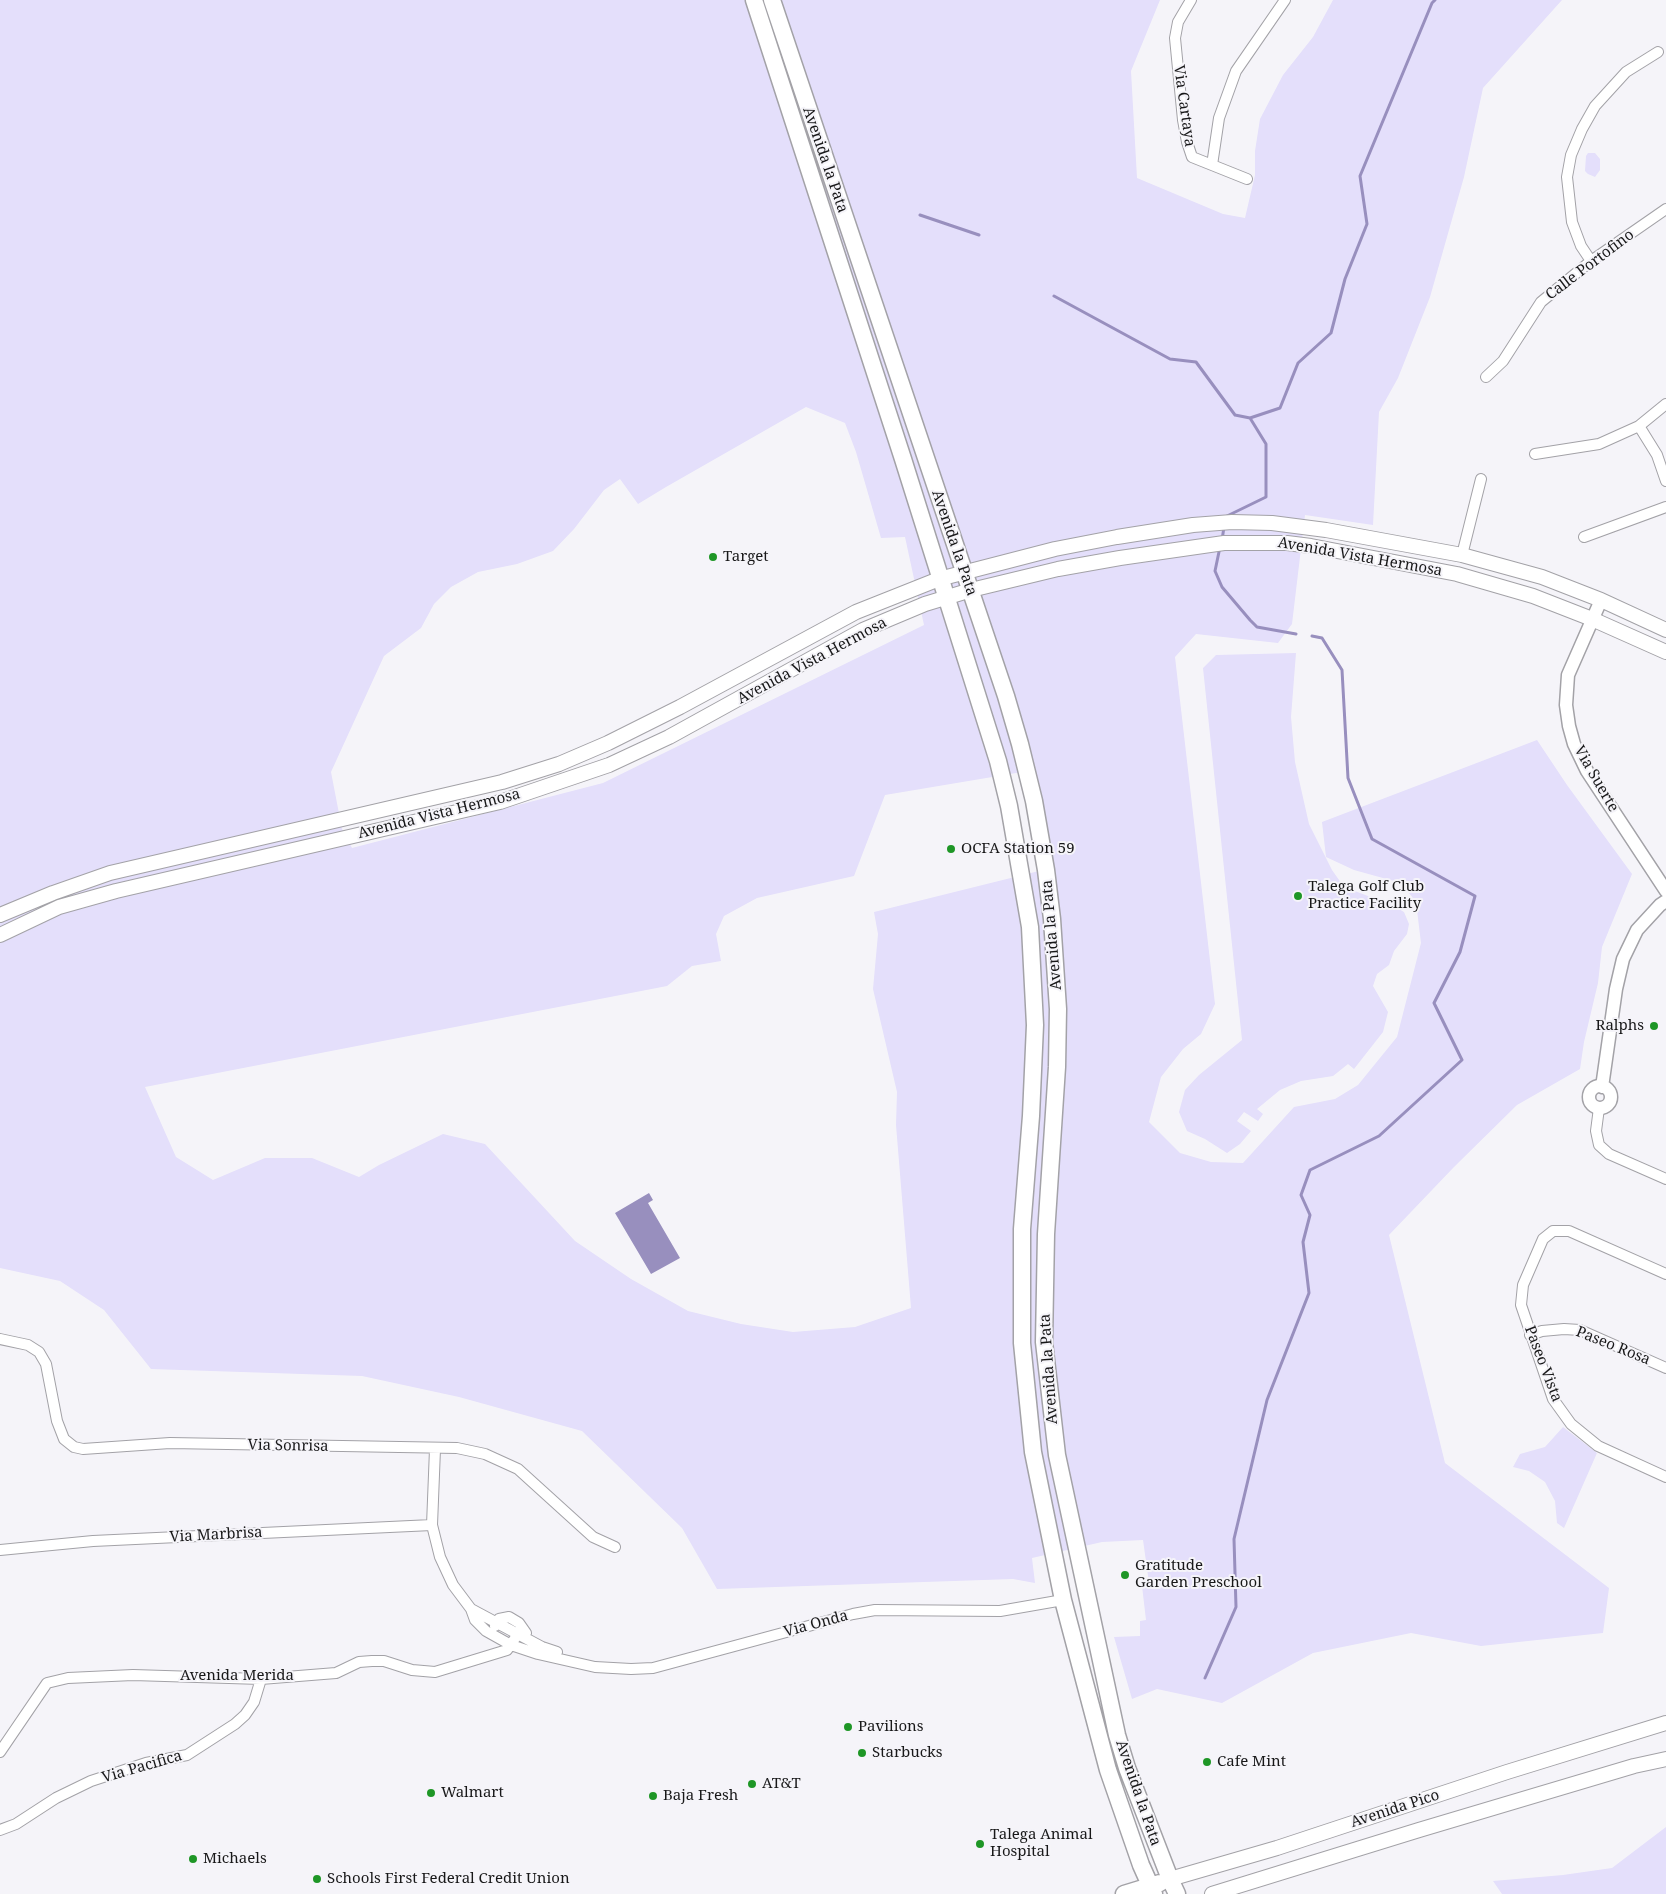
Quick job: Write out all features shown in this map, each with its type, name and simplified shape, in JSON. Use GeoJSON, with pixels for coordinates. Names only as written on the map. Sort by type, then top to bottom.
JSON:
{"type":"FeatureCollection","features":[{"type":"Feature","properties":{"kind":"highway","name":"Avenida la Pata"},"geometry":{"type":"LineString","coordinates":[[754,0],[903,459],[1004,783],[1030,927],[1035,1025],[1031,1116],[1022,1229],[1022,1343],[1033,1452],[1063,1600],[1108,1770],[1152,1890]]}},
{"type":"Feature","properties":{"kind":"highway","name":"Avenida la Pata"},"geometry":{"type":"LineString","coordinates":[[772,0],[970,590],[1020,744],[1035,807],[1049,899],[1058,1009],[1057,1067],[1046,1234],[1044,1342],[1056,1455],[1094,1630],[1127,1768],[1177,1894]]}},
{"type":"Feature","properties":{"kind":"highway"},"geometry":{"type":"LineString","coordinates":[[1063,1600],[1077,1604],[1082,1628],[1094,1630]]}},
{"type":"Feature","properties":{"kind":"highway","name":"Avenida Pico"},"geometry":{"type":"LineString","coordinates":[[1124,1894],[1152,1890],[1170,1879]]}},
{"type":"Feature","properties":{"kind":"main road","name":"Avenida Vista Hermosa"},"geometry":{"type":"LineString","coordinates":[[0,915],[52,893],[110,873],[502,782],[558,764],[608,744],[856,612],[939,579],[1055,549],[1117,537],[1193,525],[1242,522],[1297,525],[1374,538],[1462,555],[1542,578],[1601,600],[1666,630]]}},
{"type":"Feature","properties":{"kind":"main road","name":"Avenida Vista Hermosa"},"geometry":{"type":"LineString","coordinates":[[0,935],[59,907],[116,891],[483,806],[609,765],[669,737],[863,630],[970,590],[1058,569],[1120,558],[1188,547],[1242,542],[1287,543],[1370,556],[1457,574],[1533,596],[1592,619],[1666,652]]}},
{"type":"Feature","properties":{"kind":"main road","name":"Avenida Pico"},"geometry":{"type":"LineString","coordinates":[[1170,1879],[1277,1848],[1525,1766],[1666,1723]]}},
{"type":"Feature","properties":{"kind":"main road","name":"Avenida Pico"},"geometry":{"type":"LineString","coordinates":[[1212,1894],[1626,1768],[1666,1759]]}},
{"type":"Feature","properties":{"kind":"street","name":"Via Cartaya"},"geometry":{"type":"LineString","coordinates":[[1191,0],[1178,22],[1175,38],[1187,142],[1192,157],[1246,179]]}},
{"type":"Feature","properties":{"kind":"street"},"geometry":{"type":"LineString","coordinates":[[1212,165],[1219,118],[1236,71],[1285,0]]}},
{"type":"Feature","properties":{"kind":"street"},"geometry":{"type":"LineString","coordinates":[[1591,260],[1581,246],[1572,222],[1567,177],[1571,155],[1582,129],[1595,106],[1626,72],[1658,52]]}},
{"type":"Feature","properties":{"kind":"street","name":"Calle Portofino"},"geometry":{"type":"LineString","coordinates":[[1486,377],[1502,361],[1541,302],[1591,260],[1666,209]]}},
{"type":"Feature","properties":{"kind":"street"},"geometry":{"type":"LineString","coordinates":[[1535,454],[1600,444],[1639,426],[1666,404]]}},
{"type":"Feature","properties":{"kind":"street"},"geometry":{"type":"LineString","coordinates":[[1639,426],[1657,454],[1666,481]]}},
{"type":"Feature","properties":{"kind":"street"},"geometry":{"type":"LineString","coordinates":[[1462,555],[1481,479]]}},
{"type":"Feature","properties":{"kind":"street"},"geometry":{"type":"LineString","coordinates":[[1584,537],[1666,506]]}},
{"type":"Feature","properties":{"kind":"street","name":"Via Suerte"},"geometry":{"type":"LineString","coordinates":[[1601,600],[1568,675],[1566,705],[1569,726],[1574,744],[1584,765],[1666,891]]}},
{"type":"Feature","properties":{"kind":"street"},"geometry":{"type":"LineString","coordinates":[[1666,902],[1660,905],[1637,930],[1623,959],[1616,989],[1602,1087],[1610,1094],[1611,1101],[1606,1106],[1599,1108],[1596,1131],[1600,1144],[1609,1154],[1666,1179]]}},
{"type":"Feature","properties":{"kind":"street","name":"Paseo Vista"},"geometry":{"type":"LineString","coordinates":[[1666,1274],[1569,1231],[1553,1231],[1543,1239],[1523,1286],[1521,1305],[1553,1399],[1571,1424],[1598,1446],[1666,1477]]}},
{"type":"Feature","properties":{"kind":"street","name":"Paseo Rosa"},"geometry":{"type":"LineString","coordinates":[[1530,1334],[1564,1329],[1580,1330],[1666,1368]]}},
{"type":"Feature","properties":{"kind":"street","name":"Via Sonrisa"},"geometry":{"type":"LineString","coordinates":[[0,1338],[28,1345],[39,1352],[46,1364],[64,1439],[74,1447],[83,1449],[170,1443],[457,1448],[485,1454],[518,1469],[593,1537],[615,1547]]}},
{"type":"Feature","properties":{"kind":"street","name":"Via Onda"},"geometry":{"type":"LineString","coordinates":[[435,1449],[432,1525],[440,1558],[452,1585],[471,1609],[475,1620],[491,1634],[511,1645],[538,1654],[595,1667],[653,1668],[853,1614],[875,1610],[1000,1611],[1063,1600]]}},
{"type":"Feature","properties":{"kind":"street","name":"Via Marbrisa"},"geometry":{"type":"LineString","coordinates":[[0,1550],[93,1541],[432,1525]]}},
{"type":"Feature","properties":{"kind":"street","name":"Via Onda"},"geometry":{"type":"LineString","coordinates":[[471,1609],[520,1631],[533,1642],[563,1654],[572,1662]]}},
{"type":"Feature","properties":{"kind":"street"},"geometry":{"type":"LineString","coordinates":[[491,1634],[497,1622]]}},
{"type":"Feature","properties":{"kind":"street"},"geometry":{"type":"LineString","coordinates":[[511,1645],[520,1631]]}},
{"type":"Feature","properties":{"kind":"street","name":"Avenida Merida"},"geometry":{"type":"LineString","coordinates":[[0,1752],[47,1684],[68,1678],[133,1675],[261,1679],[336,1673],[359,1662],[372,1661],[384,1661],[412,1670],[435,1672],[507,1650],[511,1645]]}},
{"type":"Feature","properties":{"kind":"street","name":"Via Pacifica"},"geometry":{"type":"LineString","coordinates":[[0,1830],[16,1824],[56,1798],[91,1781],[146,1763],[187,1755],[235,1724],[245,1714],[254,1702],[261,1679]]}},
{"type":"Feature","properties":{"kind":"shaded area"},"geometry":{"type":"Polygon","coordinates":[[[0,0],[1160,0],[1131,71],[1137,178],[1223,214],[1245,218],[1255,175],[1255,151],[1260,119],[1283,75],[1313,37],[1333,0],[1562,0],[1483,88],[1464,177],[1430,297],[1398,378],[1379,412],[1373,525],[1305,515],[1292,624],[1278,643],[1196,634],[1175,657],[1215,1004],[1201,1034],[1183,1049],[1161,1077],[1149,1122],[1180,1153],[1211,1162],[1243,1163],[1294,1107],[1335,1099],[1358,1085],[1397,1037],[1421,943],[1416,902],[1401,883],[1354,870],[1326,857],[1322,822],[1537,740],[1567,785],[1632,874],[1602,947],[1598,983],[1584,1042],[1580,1069],[1517,1105],[1389,1235],[1445,1463],[1609,1588],[1603,1633],[1481,1646],[1411,1633],[1313,1653],[1222,1703],[1157,1689],[1132,1699],[1114,1637],[1140,1636],[1140,1621],[1146,1620],[1142,1586],[1149,1583],[1143,1540],[1102,1542],[1032,1558],[1035,1583],[1013,1579],[717,1589],[682,1528],[582,1431],[459,1397],[362,1376],[151,1369],[104,1310],[60,1281],[0,1268],[0,0]],[[806,407],[638,504],[620,479],[604,490],[574,529],[553,551],[517,564],[478,572],[451,587],[434,604],[421,628],[384,656],[331,772],[342,829],[352,848],[603,783],[924,625],[905,537],[881,538],[856,452],[845,423],[806,407]],[[1034,770],[885,795],[854,876],[757,898],[724,916],[716,934],[721,961],[692,966],[667,986],[145,1087],[176,1157],[213,1180],[265,1158],[312,1158],[359,1177],[379,1165],[443,1134],[485,1144],[575,1241],[631,1279],[688,1311],[741,1324],[793,1332],[855,1327],[911,1308],[896,1125],[897,1092],[873,989],[878,934],[874,912],[1051,868],[1048,828],[1034,770]]]}},
{"type":"Feature","properties":{"kind":"shaded area"},"geometry":{"type":"Polygon","coordinates":[[[1588,153],[1595,153],[1600,159],[1600,170],[1595,177],[1585,171],[1588,153]]]}},
{"type":"Feature","properties":{"kind":"shaded area","name":"Talega Golf Club Practice Facility"},"geometry":{"type":"Polygon","coordinates":[[[1296,653],[1291,717],[1295,762],[1309,824],[1332,870],[1344,887],[1392,905],[1404,912],[1409,924],[1407,934],[1394,951],[1389,965],[1377,974],[1373,986],[1388,1012],[1383,1032],[1354,1069],[1348,1064],[1333,1076],[1301,1081],[1280,1090],[1257,1109],[1263,1114],[1258,1121],[1244,1112],[1237,1121],[1251,1131],[1240,1144],[1227,1153],[1205,1139],[1187,1131],[1179,1112],[1185,1090],[1199,1075],[1242,1040],[1203,668],[1216,655],[1296,653]]]}},
{"type":"Feature","properties":{"kind":"shaded area"},"geometry":{"type":"Polygon","coordinates":[[[649,1193],[653,1200],[648,1203],[680,1258],[651,1274],[615,1213],[649,1193]]]}},
{"type":"Feature","properties":{"kind":"shaded area"},"geometry":{"type":"Polygon","coordinates":[[[1563,1427],[1597,1453],[1564,1528],[1557,1523],[1555,1501],[1545,1482],[1529,1471],[1513,1467],[1520,1454],[1545,1447],[1563,1427]]]}},
{"type":"Feature","properties":{"kind":"shaded area"},"geometry":{"type":"Polygon","coordinates":[[[1666,1827],[1666,1894],[1502,1894],[1493,1881],[1563,1875],[1612,1868],[1666,1827]]]}},
{"type":"Feature","properties":{"kind":"waterway"},"geometry":{"type":"LineString","coordinates":[[1227,516],[1266,497],[1266,444],[1250,418],[1280,408],[1298,363],[1331,333],[1345,279],[1367,224],[1360,176],[1432,3],[1435,0]]}},
{"type":"Feature","properties":{"kind":"waterway"},"geometry":{"type":"LineString","coordinates":[[920,215],[979,235]]}},
{"type":"Feature","properties":{"kind":"waterway"},"geometry":{"type":"LineString","coordinates":[[1054,296],[1170,359],[1196,362],[1235,415],[1250,418]]}},
{"type":"Feature","properties":{"kind":"waterway"},"geometry":{"type":"LineString","coordinates":[[1222,540],[1224,527]]}},
{"type":"Feature","properties":{"kind":"waterway"},"geometry":{"type":"LineString","coordinates":[[1220,547],[1215,571],[1222,587],[1250,620],[1257,627],[1296,634]]}},
{"type":"Feature","properties":{"kind":"waterway"},"geometry":{"type":"LineString","coordinates":[[1205,1678],[1236,1607],[1234,1539],[1267,1400],[1309,1293],[1303,1242],[1310,1215],[1301,1195],[1310,1170],[1379,1136],[1462,1060],[1434,1003],[1460,952],[1475,896],[1372,839],[1348,778],[1342,670],[1322,638],[1312,636]]}},
{"type":"Feature","properties":{"kind":"place","name":"Target"},"geometry":{"type":"Point","coordinates":[713,557]}},
{"type":"Feature","properties":{"kind":"place","name":"OCFA Station 59"},"geometry":{"type":"Point","coordinates":[951,849]}},
{"type":"Feature","properties":{"kind":"place","name":"Talega Golf Club Practice Facility"},"geometry":{"type":"Point","coordinates":[1298,896]}},
{"type":"Feature","properties":{"kind":"place","name":"Ralphs"},"geometry":{"type":"Point","coordinates":[1654,1026]}},
{"type":"Feature","properties":{"kind":"place","name":"Gratitude Garden Preschool"},"geometry":{"type":"Point","coordinates":[1125,1575]}},
{"type":"Feature","properties":{"kind":"place","name":"Pavilions"},"geometry":{"type":"Point","coordinates":[848,1727]}},
{"type":"Feature","properties":{"kind":"place","name":"Starbucks"},"geometry":{"type":"Point","coordinates":[862,1753]}},
{"type":"Feature","properties":{"kind":"place","name":"Cafe Mint"},"geometry":{"type":"Point","coordinates":[1207,1762]}},
{"type":"Feature","properties":{"kind":"place","name":"AT&T"},"geometry":{"type":"Point","coordinates":[752,1784]}},
{"type":"Feature","properties":{"kind":"place","name":"Walmart"},"geometry":{"type":"Point","coordinates":[431,1793]}},
{"type":"Feature","properties":{"kind":"place","name":"Baja Fresh"},"geometry":{"type":"Point","coordinates":[653,1796]}},
{"type":"Feature","properties":{"kind":"place","name":"Talega Animal Hospital"},"geometry":{"type":"Point","coordinates":[980,1844]}},
{"type":"Feature","properties":{"kind":"place","name":"Michaels"},"geometry":{"type":"Point","coordinates":[193,1859]}},
{"type":"Feature","properties":{"kind":"place","name":"Schools First Federal Credit Union"},"geometry":{"type":"Point","coordinates":[317,1879]}}]}
